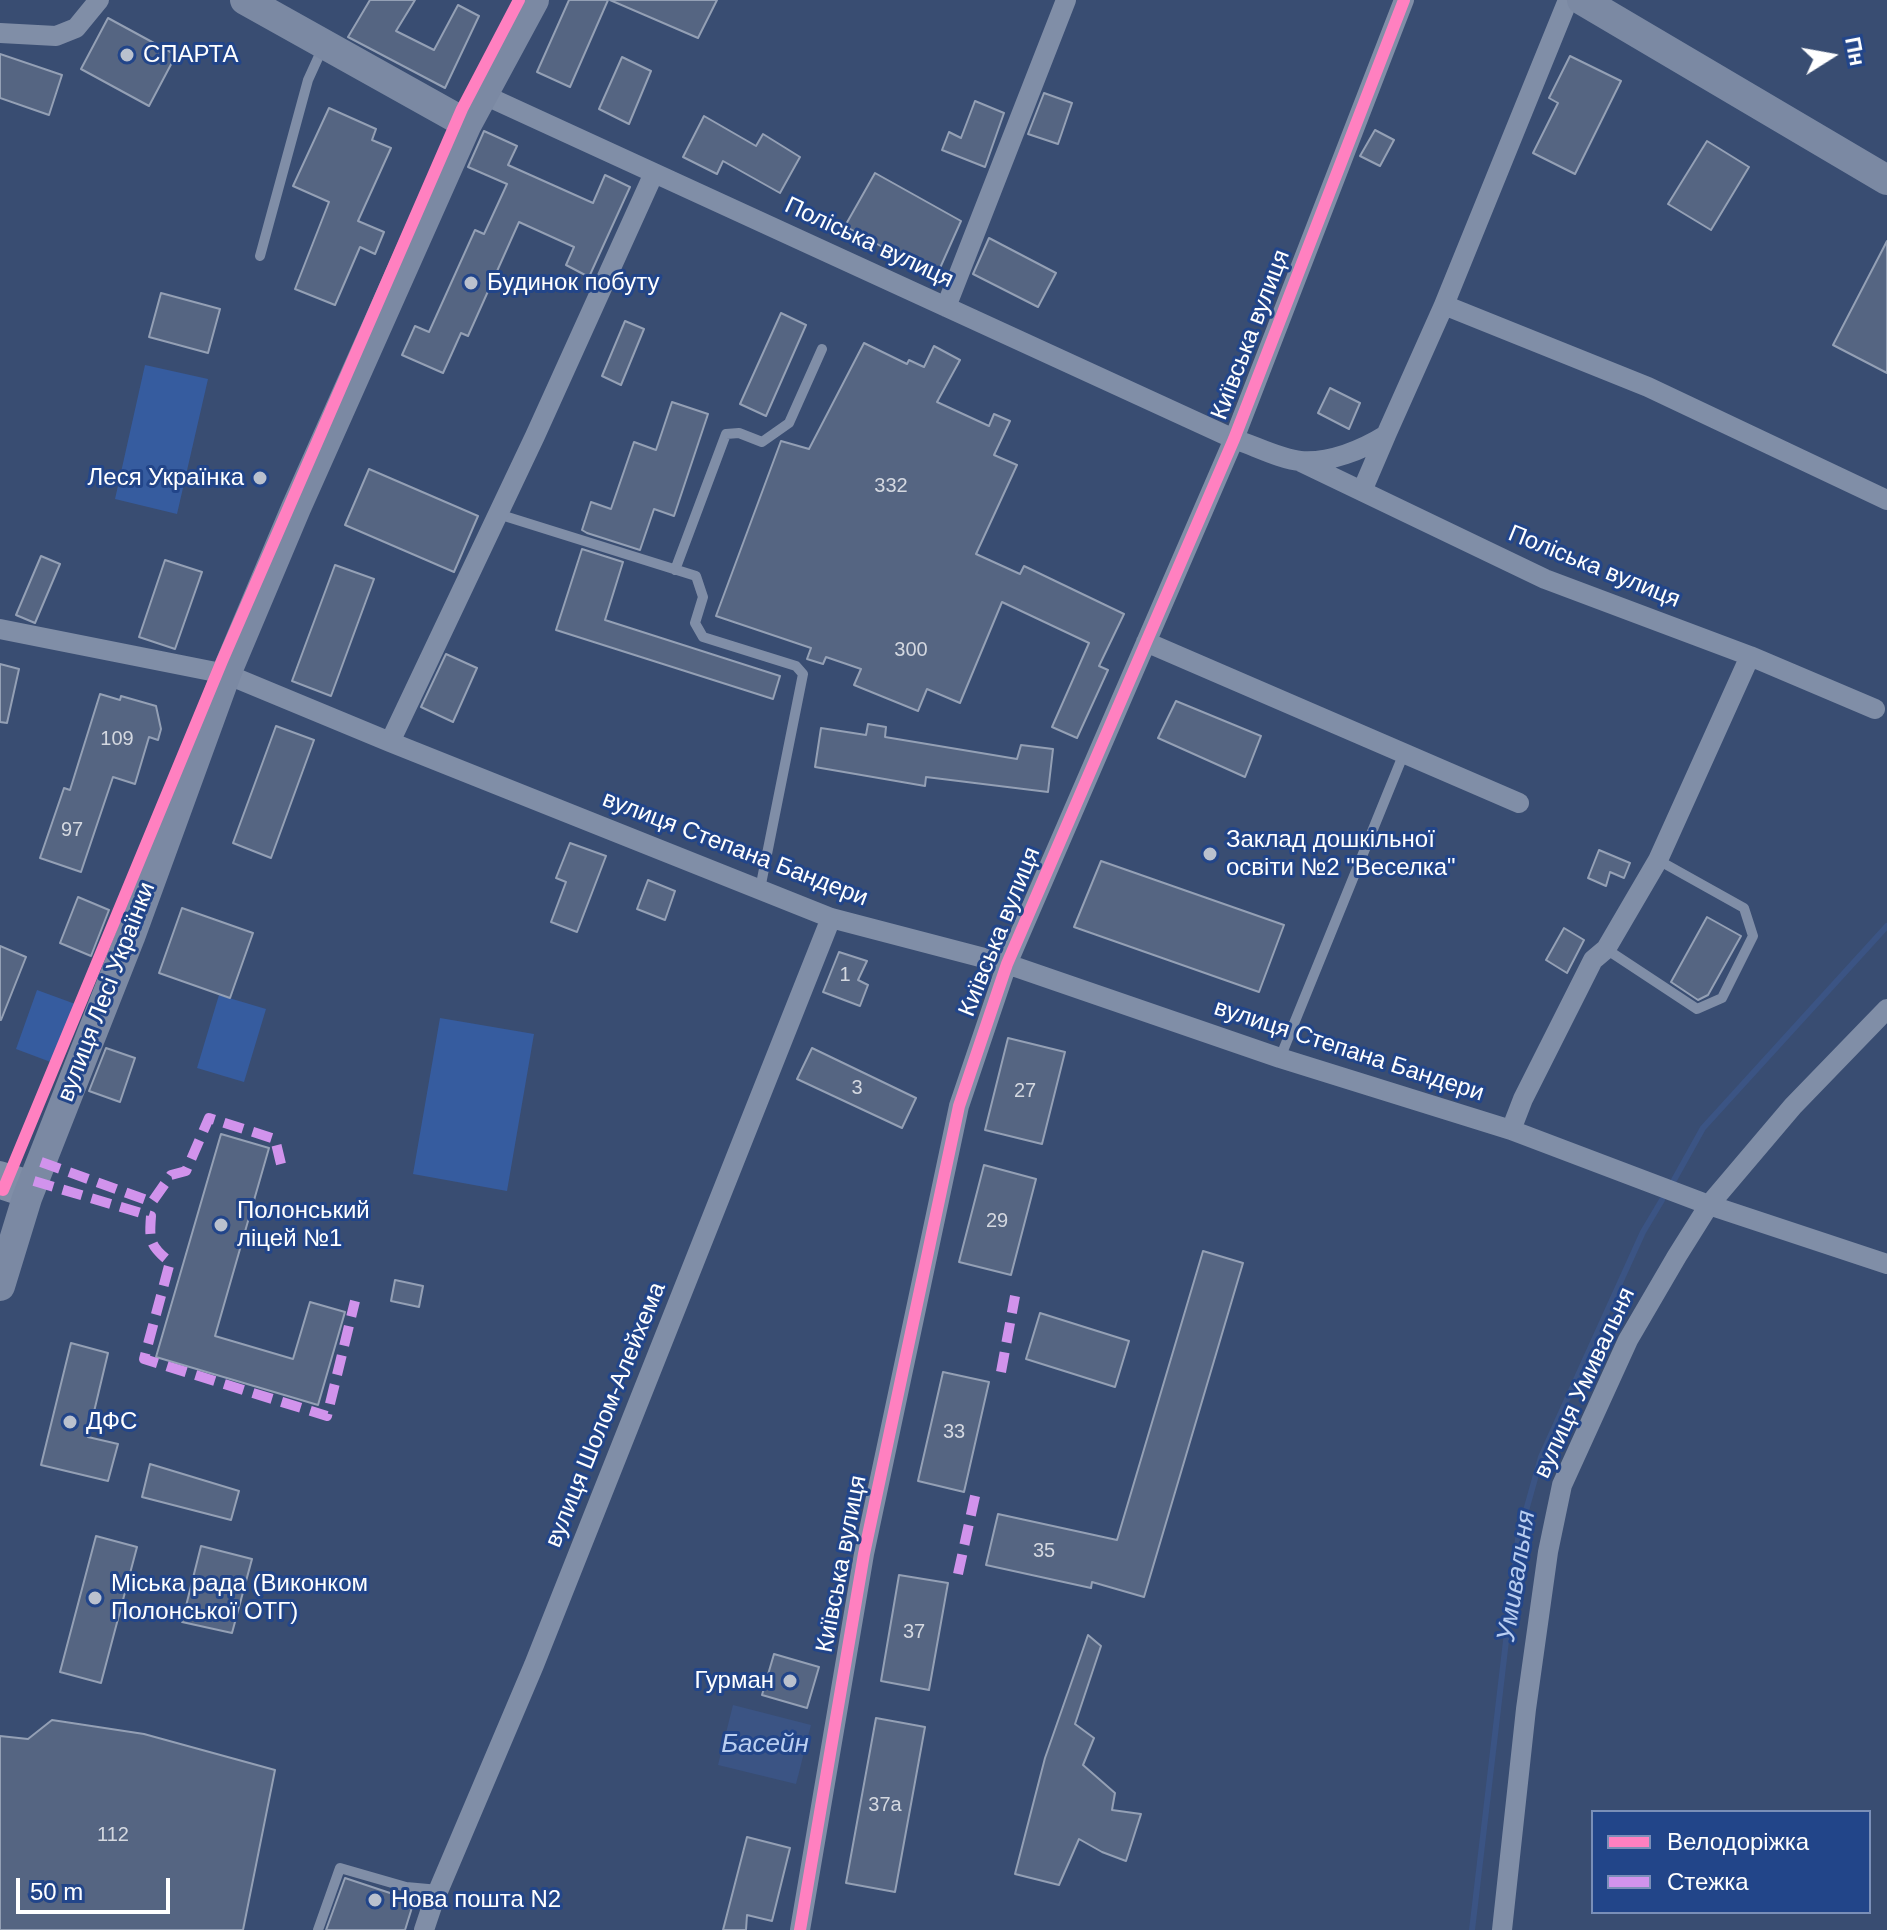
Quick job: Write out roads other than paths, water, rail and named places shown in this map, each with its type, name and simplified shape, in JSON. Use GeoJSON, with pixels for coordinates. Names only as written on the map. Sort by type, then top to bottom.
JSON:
{"type":"FeatureCollection","features":[{"type":"Feature","properties":{"kind":"main road"},"geometry":{"type":"LineString","coordinates":[[245,0],[467,124]]}},
{"type":"Feature","properties":{"kind":"main road","name":"вулиця Лесі Українки"},"geometry":{"type":"LineString","coordinates":[[0,1286],[20,1189],[130,937],[226,674],[296,508],[467,124],[534,0]]}},
{"type":"Feature","properties":{"kind":"main road"},"geometry":{"type":"LineString","coordinates":[[1582,0],[1887,180]]}},
{"type":"Feature","properties":{"kind":"street"},"geometry":{"type":"LineString","coordinates":[[0,33],[56,36],[76,28],[99,0]]}},
{"type":"Feature","properties":{"kind":"street"},"geometry":{"type":"LineString","coordinates":[[946,307],[1066,0]]}},
{"type":"Feature","properties":{"kind":"street","name":"Київська вулиця"},"geometry":{"type":"LineString","coordinates":[[800,1930],[864,1554],[959,1106],[1007,964],[1234,439],[1404,0]]}},
{"type":"Feature","properties":{"kind":"street"},"geometry":{"type":"LineString","coordinates":[[1362,491],[1444,305],[1568,0]]}},
{"type":"Feature","properties":{"kind":"street","name":"Поліська вулиця"},"geometry":{"type":"LineString","coordinates":[[482,94],[1234,439],[1299,461],[1545,579],[1750,656],[1875,709]]}},
{"type":"Feature","properties":{"kind":"street"},"geometry":{"type":"LineString","coordinates":[[390,742],[654,173]]}},
{"type":"Feature","properties":{"kind":"street"},"geometry":{"type":"LineString","coordinates":[[1444,305],[1648,387],[1887,500]]}},
{"type":"Feature","properties":{"kind":"street"},"geometry":{"type":"LineString","coordinates":[[1299,461],[1330,458],[1369,446],[1386,435]]}},
{"type":"Feature","properties":{"kind":"street","name":"вулиця Степана Бандери"},"geometry":{"type":"LineString","coordinates":[[0,629],[226,674],[831,918],[1007,964],[1280,1058],[1511,1130],[1709,1205],[1887,1264]]}},
{"type":"Feature","properties":{"kind":"street"},"geometry":{"type":"LineString","coordinates":[[1146,642],[1519,803]]}},
{"type":"Feature","properties":{"kind":"street"},"geometry":{"type":"LineString","coordinates":[[1511,1130],[1523,1099],[1593,960],[1606,949],[1658,860],[1750,656]]}},
{"type":"Feature","properties":{"kind":"street","name":"вулиця Шолом-Алейхема"},"geometry":{"type":"LineString","coordinates":[[424,1930],[581,1547],[831,918]]}},
{"type":"Feature","properties":{"kind":"street"},"geometry":{"type":"LineString","coordinates":[[1709,1205],[1793,1106],[1887,1009]]}},
{"type":"Feature","properties":{"kind":"street"},"geometry":{"type":"LineString","coordinates":[[0,1171],[20,1189]]}},
{"type":"Feature","properties":{"kind":"street","name":"вулиця Умивальня"},"geometry":{"type":"LineString","coordinates":[[1502,1930],[1526,1709],[1548,1552],[1562,1485],[1628,1340],[1709,1205]]}},
{"type":"Feature","properties":{"kind":"lane"},"geometry":{"type":"LineString","coordinates":[[260,256],[308,80],[325,45]]}},
{"type":"Feature","properties":{"kind":"lane"},"geometry":{"type":"LineString","coordinates":[[675,570],[726,434],[739,433],[762,442],[789,423],[822,349]]}},
{"type":"Feature","properties":{"kind":"lane"},"geometry":{"type":"LineString","coordinates":[[498,514],[696,576],[703,597],[695,623],[703,637],[796,666],[803,674],[760,889]]}},
{"type":"Feature","properties":{"kind":"lane"},"geometry":{"type":"LineString","coordinates":[[1280,1058],[1404,753]]}},
{"type":"Feature","properties":{"kind":"lane"},"geometry":{"type":"LineString","coordinates":[[1606,949],[1697,1009],[1722,998],[1753,936],[1744,908],[1658,860]]}},
{"type":"Feature","properties":{"kind":"lane"},"geometry":{"type":"LineString","coordinates":[[318,1930],[340,1868],[406,1887],[439,1890]]}},
{"type":"Feature","properties":{"kind":"water","name":"Басейн"},"geometry":{"type":"Polygon","coordinates":[[[733,1705],[811,1725],[796,1784],[718,1765],[733,1705]]]}},
{"type":"Feature","properties":{"kind":"waterway","name":"Умивальня"},"geometry":{"type":"LineString","coordinates":[[1674,1180],[1703,1128],[1887,926]]}},
{"type":"Feature","properties":{"kind":"waterway","name":"Умивальня"},"geometry":{"type":"LineString","coordinates":[[1472,1930],[1518,1539],[1541,1457],[1643,1232],[1662,1200]]}},
{"type":"Feature","properties":{"kind":"place","name":"СПАРТА"},"geometry":{"type":"Point","coordinates":[127,55]}},
{"type":"Feature","properties":{"kind":"place","name":"Будинок побуту"},"geometry":{"type":"Point","coordinates":[471,283]}},
{"type":"Feature","properties":{"kind":"place","name":"Леся Українка"},"geometry":{"type":"Point","coordinates":[260,478]}},
{"type":"Feature","properties":{"kind":"place","name":"Заклад дошкільної освіти №2 \"Веселка\""},"geometry":{"type":"Point","coordinates":[1210,854]}},
{"type":"Feature","properties":{"kind":"place","name":"Полонський ліцей №1"},"geometry":{"type":"Point","coordinates":[221,1225]}},
{"type":"Feature","properties":{"kind":"place","name":"ДФС"},"geometry":{"type":"Point","coordinates":[70,1422]}},
{"type":"Feature","properties":{"kind":"place","name":"Міська рада (Виконком Полонської ОТГ)"},"geometry":{"type":"Point","coordinates":[95,1598]}},
{"type":"Feature","properties":{"kind":"place","name":"Гурман"},"geometry":{"type":"Point","coordinates":[790,1681]}},
{"type":"Feature","properties":{"kind":"place","name":"Нова пошта N2"},"geometry":{"type":"Point","coordinates":[375,1900]}}]}
